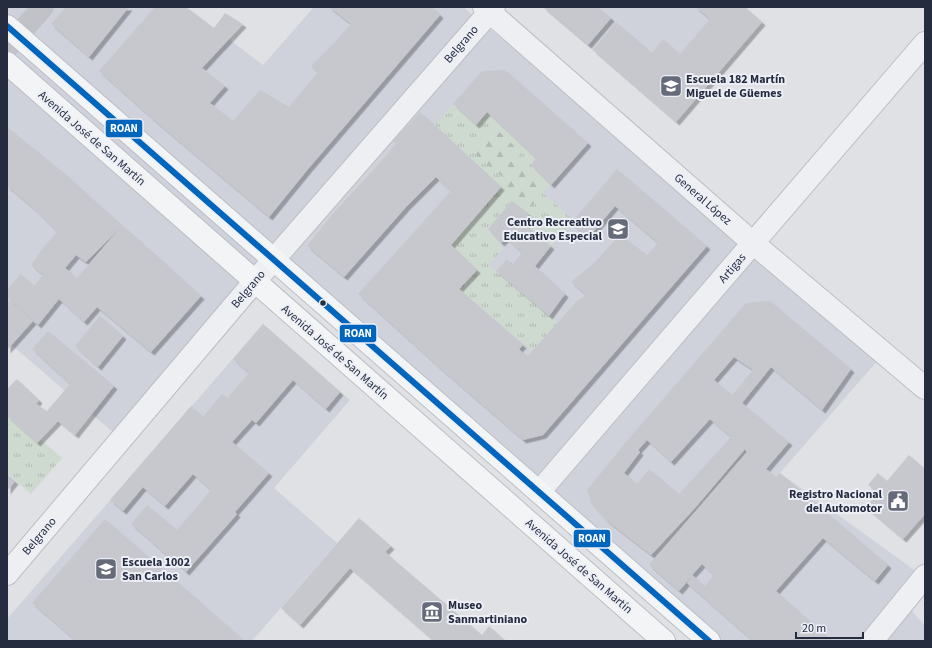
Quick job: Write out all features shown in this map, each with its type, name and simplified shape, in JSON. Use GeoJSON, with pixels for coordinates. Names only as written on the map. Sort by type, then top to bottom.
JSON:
{"type":"FeatureCollection","features":[{"type":"Feature","properties":{"kind":"main road"},"geometry":{"type":"LineString","coordinates":[[43,7],[11,36],[273,259],[708,641]]}},
{"type":"Feature","properties":{"kind":"main road","name":"Avenida José de San Martín"},"geometry":{"type":"LineString","coordinates":[[7,63],[664,641]]}},
{"type":"Feature","properties":{"kind":"street","name":"General López"},"geometry":{"type":"LineString","coordinates":[[489,8],[753,243],[925,388]]}},
{"type":"Feature","properties":{"kind":"street","name":"Belgrano"},"geometry":{"type":"LineString","coordinates":[[7,574],[273,259],[489,8]]}},
{"type":"Feature","properties":{"kind":"street","name":"Artigas"},"geometry":{"type":"LineString","coordinates":[[539,492],[925,43]]}},
{"type":"Feature","properties":{"kind":"street"},"geometry":{"type":"LineString","coordinates":[[872,641],[925,576]]}},
{"type":"Feature","properties":{"kind":"shaded area"},"geometry":{"type":"Polygon","coordinates":[[[7,7],[186,7],[263,65],[314,7],[463,7],[884,353],[780,473],[924,577],[904,602],[925,626],[925,641],[709,641],[273,260],[121,439],[7,341],[7,7]]]}},
{"type":"Feature","properties":{"kind":"shaded area","name":"Escuela 182 Martín Miguel de Güemes"},"geometry":{"type":"Polygon","coordinates":[[[543,7],[745,7],[762,22],[676,122],[543,7]]]}},
{"type":"Feature","properties":{"kind":"shaded area"},"geometry":{"type":"Polygon","coordinates":[[[263,324],[350,400],[274,488],[337,543],[252,641],[7,641],[7,619],[263,324]]]}},
{"type":"Feature","properties":{"kind":"green space"},"geometry":{"type":"Polygon","coordinates":[[[453,104],[476,125],[487,112],[536,158],[531,165],[551,185],[543,193],[574,220],[551,246],[523,223],[529,214],[512,201],[488,229],[504,247],[489,265],[558,322],[532,351],[459,289],[477,270],[451,245],[501,187],[435,125],[453,104]]]}},
{"type":"Feature","properties":{"kind":"green space"},"geometry":{"type":"Polygon","coordinates":[[[490,127],[502,134],[516,148],[527,174],[539,182],[538,195],[533,206],[524,205],[517,195],[507,188],[502,176],[477,157],[474,145],[490,127]]]}},
{"type":"Feature","properties":{"kind":"green space"},"geometry":{"type":"Polygon","coordinates":[[[7,416],[37,443],[40,439],[62,458],[31,494],[7,473],[7,416]]]}},
{"type":"Feature","properties":{"kind":"building"},"geometry":{"type":"Polygon","coordinates":[[[66,7],[129,7],[89,57],[51,24],[66,7]]]}},
{"type":"Feature","properties":{"kind":"building"},"geometry":{"type":"Polygon","coordinates":[[[155,7],[186,7],[214,28],[225,13],[243,24],[202,68],[225,86],[201,113],[210,103],[233,121],[260,90],[289,107],[317,73],[311,66],[351,24],[329,7],[432,7],[440,15],[308,169],[269,217],[155,121],[99,71],[155,7]]]}},
{"type":"Feature","properties":{"kind":"building"},"geometry":{"type":"Polygon","coordinates":[[[543,7],[598,7],[611,18],[588,45],[543,7]]]}},
{"type":"Feature","properties":{"kind":"building","name":"Escuela 182 Martín Miguel de Güemes"},"geometry":{"type":"Polygon","coordinates":[[[695,7],[745,7],[762,22],[676,122],[593,50],[616,22],[652,53],[663,39],[680,54],[710,19],[695,7]]]}},
{"type":"Feature","properties":{"kind":"building"},"geometry":{"type":"Polygon","coordinates":[[[505,70],[588,143],[551,185],[531,165],[536,158],[487,112],[476,125],[453,104],[482,71],[505,70]]]}},
{"type":"Feature","properties":{"kind":"building"},"geometry":{"type":"Polygon","coordinates":[[[420,112],[501,187],[451,245],[477,270],[459,289],[523,345],[519,349],[527,357],[577,301],[586,295],[571,282],[592,265],[620,235],[647,255],[658,243],[615,206],[588,238],[571,223],[617,169],[707,246],[543,435],[523,440],[358,294],[450,192],[463,203],[436,177],[406,207],[344,277],[307,246],[336,210],[396,144],[393,141],[420,112]]]}},
{"type":"Feature","properties":{"kind":"building"},"geometry":{"type":"Polygon","coordinates":[[[7,127],[64,173],[201,296],[151,352],[97,307],[84,322],[59,299],[38,325],[7,297],[7,290],[21,274],[34,286],[43,275],[31,265],[42,249],[57,232],[33,208],[7,186],[7,127]],[[120,228],[86,262],[76,255],[65,268],[77,278],[120,228]]]}},
{"type":"Feature","properties":{"kind":"building"},"geometry":{"type":"Polygon","coordinates":[[[512,201],[529,214],[523,223],[551,246],[535,266],[565,294],[549,316],[496,271],[507,259],[512,265],[522,253],[506,238],[501,243],[488,229],[512,201]]]}},
{"type":"Feature","properties":{"kind":"building"},"geometry":{"type":"Polygon","coordinates":[[[7,299],[33,321],[7,350],[7,299]]]}},
{"type":"Feature","properties":{"kind":"building"},"geometry":{"type":"Polygon","coordinates":[[[770,301],[851,369],[822,410],[771,367],[742,403],[789,442],[766,469],[776,477],[780,473],[888,565],[875,581],[823,538],[776,591],[832,641],[753,641],[687,583],[691,577],[679,591],[649,565],[747,452],[745,449],[695,508],[651,555],[606,520],[592,505],[587,490],[626,442],[746,303],[770,301]],[[734,357],[714,380],[732,395],[753,370],[734,357]],[[710,419],[671,462],[647,440],[638,450],[640,452],[624,473],[637,484],[649,469],[679,494],[731,437],[710,419]],[[702,564],[692,575],[705,586],[714,575],[702,564]]]}},
{"type":"Feature","properties":{"kind":"building"},"geometry":{"type":"Polygon","coordinates":[[[100,316],[123,336],[98,367],[75,346],[100,316]]]}},
{"type":"Feature","properties":{"kind":"building"},"geometry":{"type":"Polygon","coordinates":[[[263,324],[340,392],[326,409],[293,380],[256,423],[252,420],[232,442],[269,473],[235,512],[237,514],[186,572],[131,524],[147,505],[177,530],[211,490],[193,474],[165,506],[143,487],[123,511],[110,500],[191,406],[203,417],[222,394],[227,398],[249,373],[233,359],[263,324]]]}},
{"type":"Feature","properties":{"kind":"building"},"geometry":{"type":"Polygon","coordinates":[[[48,331],[114,386],[75,435],[58,421],[37,443],[7,416],[7,389],[17,379],[39,400],[36,404],[47,411],[70,384],[32,349],[48,331]]]}},
{"type":"Feature","properties":{"kind":"building","name":"Registro Nacional del Automotor"},"geometry":{"type":"Polygon","coordinates":[[[909,455],[925,469],[925,514],[903,539],[865,507],[878,494],[868,485],[878,473],[887,481],[909,455]]]}},
{"type":"Feature","properties":{"kind":"building"},"geometry":{"type":"Polygon","coordinates":[[[7,474],[15,481],[7,491],[7,474]]]}},
{"type":"Feature","properties":{"kind":"building"},"geometry":{"type":"Polygon","coordinates":[[[359,518],[391,546],[385,552],[482,635],[489,626],[506,641],[434,641],[350,568],[300,625],[281,608],[359,518]]]}},
{"type":"Feature","properties":{"kind":"building","name":"Escuela 1002 San Carlos"},"geometry":{"type":"Polygon","coordinates":[[[105,519],[245,641],[76,641],[32,603],[105,519]]]}},
{"type":"Feature","properties":{"kind":"transit line","name":"ROAN"},"geometry":{"type":"LineString","coordinates":[[7,26],[709,641]]}},
{"type":"Feature","properties":{"kind":"place","name":"Escuela 182 Martín Miguel de Güemes"},"geometry":{"type":"Point","coordinates":[671,86]}},
{"type":"Feature","properties":{"kind":"place","name":"Centro Recreativo Educativo Especial"},"geometry":{"type":"Point","coordinates":[618,229]}},
{"type":"Feature","properties":{"kind":"place","name":"Registro Nacional del Automotor"},"geometry":{"type":"Point","coordinates":[898,501]}},
{"type":"Feature","properties":{"kind":"place","name":"Escuela 1002 San Carlos"},"geometry":{"type":"Point","coordinates":[106,569]}},
{"type":"Feature","properties":{"kind":"place","name":"Museo Sanmartiniano"},"geometry":{"type":"Point","coordinates":[432,612]}}]}
